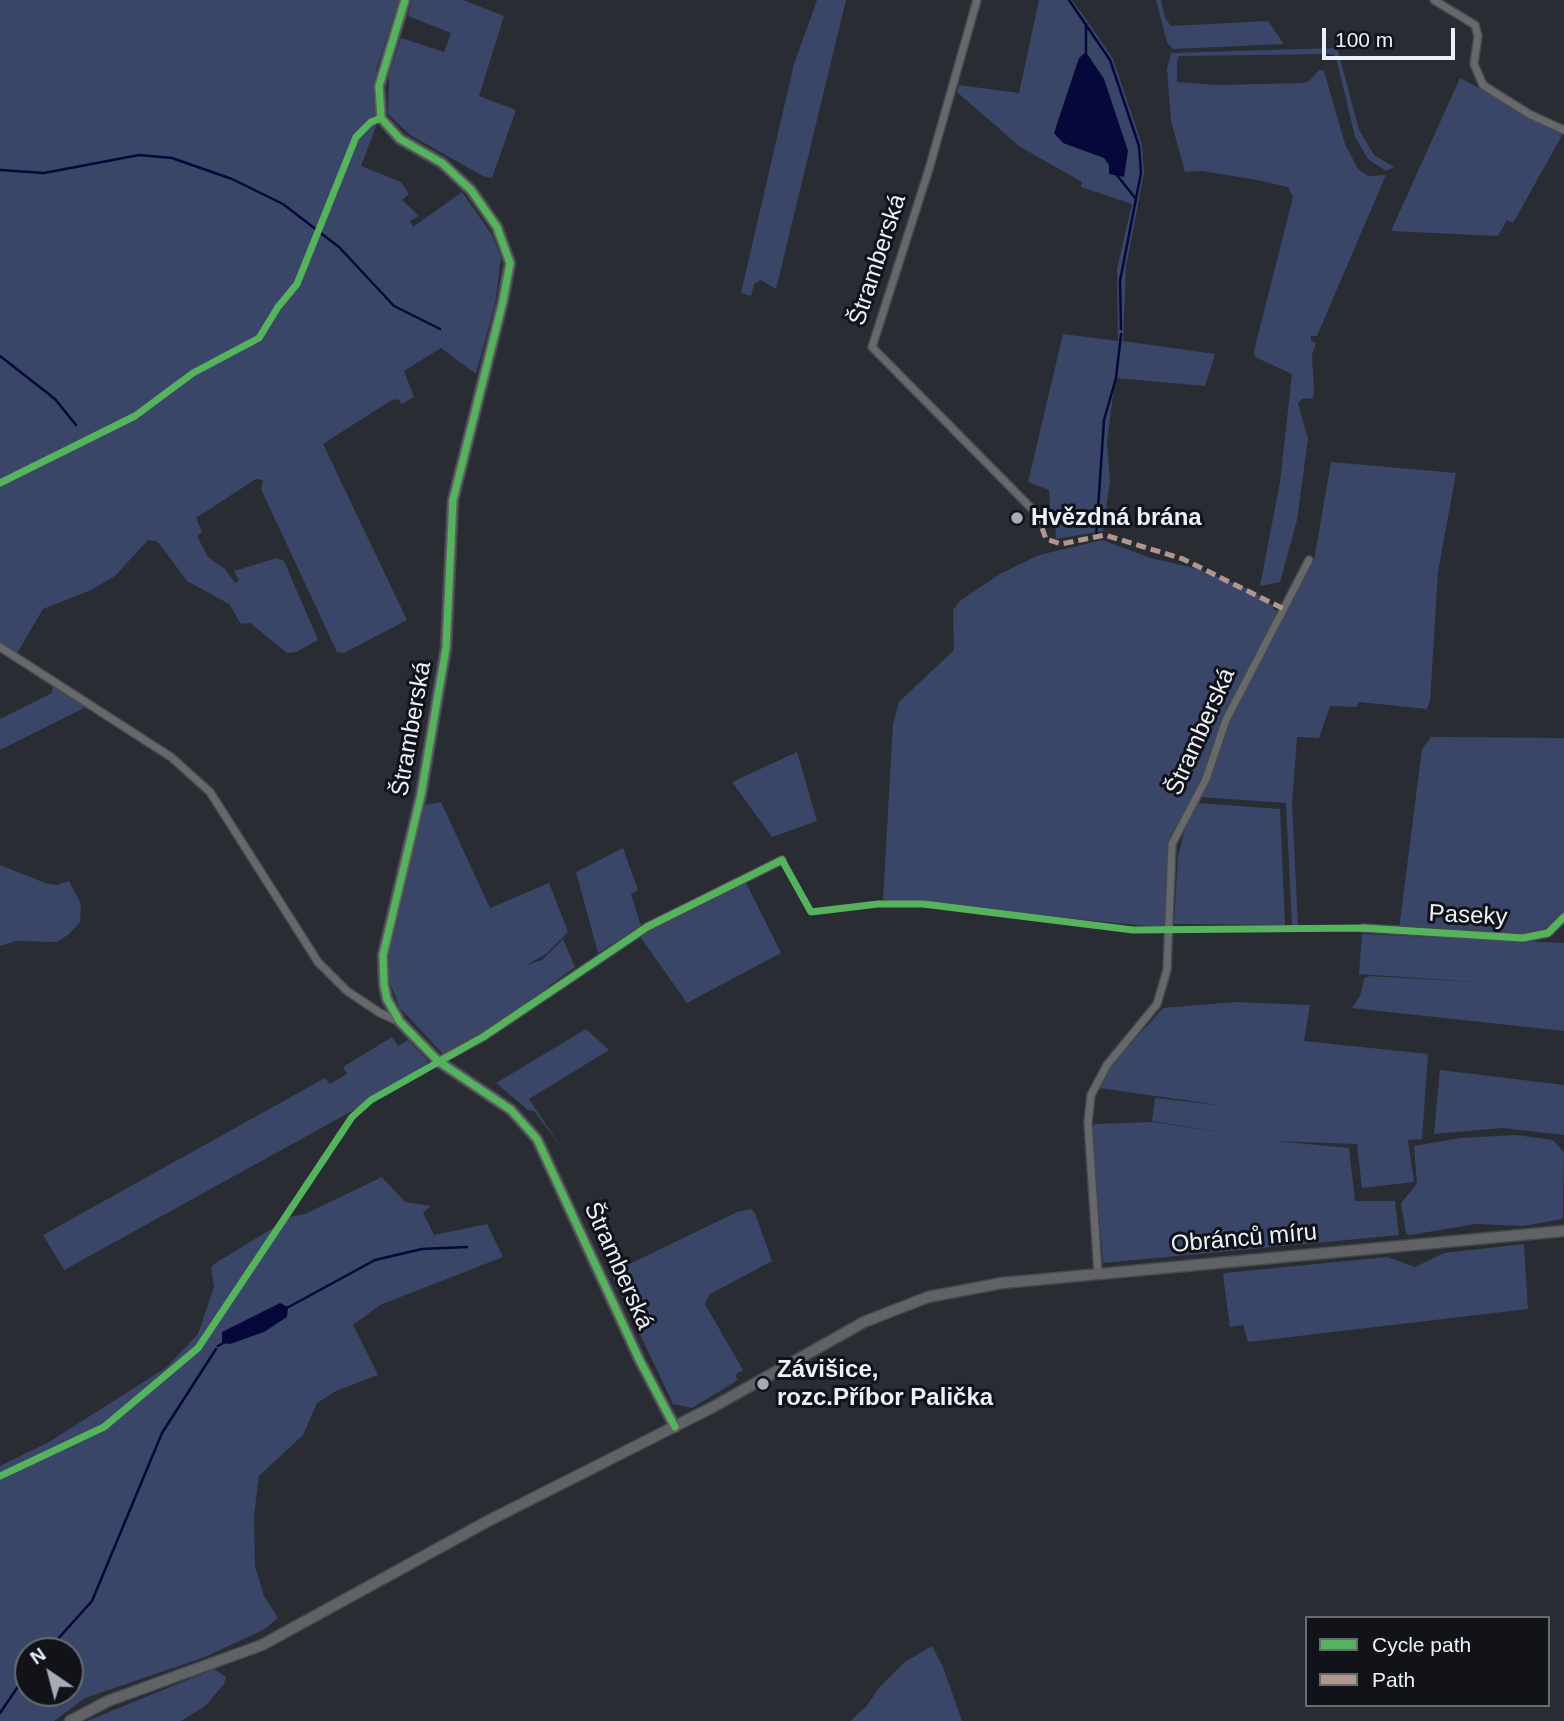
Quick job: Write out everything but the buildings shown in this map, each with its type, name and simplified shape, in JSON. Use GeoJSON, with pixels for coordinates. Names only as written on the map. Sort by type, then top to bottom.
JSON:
{"type":"FeatureCollection","features":[{"type":"Feature","properties":{"kind":"street","name":"Štramberská"},"geometry":{"type":"LineString","coordinates":[[405,0],[379,86],[381,118],[400,139],[442,163],[471,190],[497,227],[510,263],[453,500],[446,648],[421,794],[383,955],[387,999],[401,1022],[438,1061],[511,1110],[537,1139],[640,1361],[676,1427]]}},
{"type":"Feature","properties":{"kind":"street","name":"Štramberská"},"geometry":{"type":"LineString","coordinates":[[977,0],[929,169],[872,347],[1037,514]]}},
{"type":"Feature","properties":{"kind":"street"},"geometry":{"type":"LineString","coordinates":[[1434,0],[1475,25],[1478,36],[1475,70],[1483,85],[1530,114],[1564,130]]}},
{"type":"Feature","properties":{"kind":"street","name":"Štramberská"},"geometry":{"type":"LineString","coordinates":[[1098,1273],[1088,1122],[1091,1095],[1107,1065],[1157,1004],[1167,970],[1172,844],[1206,779],[1226,720],[1309,560]]}},
{"type":"Feature","properties":{"kind":"street"},"geometry":{"type":"LineString","coordinates":[[0,647],[171,757],[210,792],[318,962],[347,991],[380,1013],[401,1022]]}},
{"type":"Feature","properties":{"kind":"street"},"geometry":{"type":"LineString","coordinates":[[438,1061],[483,1037],[647,927],[782,860]]}},
{"type":"Feature","properties":{"kind":"street","name":"Paseky"},"geometry":{"type":"LineString","coordinates":[[1363,928],[1523,938],[1548,933],[1564,917]]}},
{"type":"Feature","properties":{"kind":"street","name":"Obránců míru"},"geometry":{"type":"LineString","coordinates":[[70,1721],[101,1703],[262,1645],[488,1521],[676,1427],[864,1321],[928,1297],[1002,1283],[1098,1273],[1564,1231]]}},
{"type":"Feature","properties":{"kind":"shaded area"},"geometry":{"type":"Polygon","coordinates":[[[0,0],[399,0],[376,70],[374,118],[377,124],[361,166],[401,182],[409,194],[402,200],[419,216],[410,221],[413,227],[462,192],[492,235],[501,258],[495,304],[476,374],[441,348],[404,371],[414,397],[402,404],[398,399],[390,401],[323,444],[407,620],[344,653],[337,652],[261,489],[263,480],[256,479],[196,518],[202,532],[197,536],[208,557],[225,569],[235,583],[239,581],[234,571],[277,558],[284,561],[318,640],[296,652],[287,653],[250,623],[241,624],[229,604],[187,581],[158,542],[148,540],[115,576],[91,590],[43,609],[16,655],[0,645],[0,0]]]}},
{"type":"Feature","properties":{"kind":"shaded area"},"geometry":{"type":"Polygon","coordinates":[[[412,0],[463,0],[504,16],[479,96],[516,110],[492,178],[483,176],[410,135],[388,114],[389,75],[401,38],[444,52],[451,33],[408,16],[412,0]]]}},
{"type":"Feature","properties":{"kind":"shaded area"},"geometry":{"type":"Polygon","coordinates":[[[817,0],[846,0],[776,289],[761,280],[754,284],[751,296],[741,293],[794,64],[817,0]]]}},
{"type":"Feature","properties":{"kind":"shaded area"},"geometry":{"type":"Polygon","coordinates":[[[1039,0],[1072,0],[1088,22],[1113,59],[1142,145],[1144,173],[1126,267],[1123,341],[1215,354],[1205,386],[1115,378],[1107,443],[1110,481],[1103,531],[1056,539],[1055,524],[1051,525],[1049,490],[1028,482],[1063,334],[1118,341],[1117,269],[1132,204],[1081,187],[1082,182],[1019,146],[957,92],[959,85],[1019,93],[1039,0]]]}},
{"type":"Feature","properties":{"kind":"shaded area"},"geometry":{"type":"Polygon","coordinates":[[[1156,0],[1161,0],[1165,18],[1171,26],[1268,21],[1284,44],[1173,49],[1167,42],[1156,0]]]}},
{"type":"Feature","properties":{"kind":"shaded area"},"geometry":{"type":"Polygon","coordinates":[[[1335,48],[1359,130],[1374,155],[1394,167],[1386,171],[1368,159],[1355,137],[1336,57],[1332,54],[1179,56],[1177,61],[1177,82],[1217,85],[1303,83],[1309,81],[1319,70],[1324,71],[1345,144],[1358,169],[1368,176],[1386,175],[1317,336],[1311,336],[1311,341],[1316,343],[1312,355],[1313,398],[1302,399],[1298,403],[1308,439],[1297,520],[1280,582],[1260,586],[1280,482],[1292,374],[1255,357],[1254,351],[1293,197],[1288,187],[1202,171],[1185,172],[1171,121],[1167,69],[1171,53],[1335,48]]]}},
{"type":"Feature","properties":{"kind":"shaded area"},"geometry":{"type":"Polygon","coordinates":[[[1086,52],[1104,79],[1128,151],[1124,177],[1109,174],[1109,165],[1104,158],[1063,143],[1054,133],[1079,58],[1086,52]]]}},
{"type":"Feature","properties":{"kind":"shaded area"},"geometry":{"type":"Polygon","coordinates":[[[1460,78],[1564,132],[1513,223],[1507,220],[1498,236],[1391,231],[1460,78]]]}},
{"type":"Feature","properties":{"kind":"shaded area"},"geometry":{"type":"Polygon","coordinates":[[[1331,462],[1456,473],[1438,572],[1430,701],[1427,709],[1359,702],[1356,707],[1330,706],[1319,738],[1297,737],[1292,803],[1298,925],[1292,925],[1286,803],[1201,797],[1225,730],[1250,677],[1314,560],[1331,462]]]}},
{"type":"Feature","properties":{"kind":"shaded area"},"geometry":{"type":"Polygon","coordinates":[[[1102,540],[1151,558],[1198,569],[1249,589],[1269,602],[1277,612],[1237,691],[1217,734],[1202,777],[1169,842],[1167,928],[883,900],[893,724],[899,702],[954,650],[953,610],[961,600],[1000,574],[1039,555],[1102,540]]]}},
{"type":"Feature","properties":{"kind":"shaded area"},"geometry":{"type":"Polygon","coordinates":[[[53,685],[86,707],[0,750],[0,719],[52,693],[53,685]]]}},
{"type":"Feature","properties":{"kind":"shaded area"},"geometry":{"type":"Polygon","coordinates":[[[1431,737],[1564,738],[1564,912],[1550,926],[1528,935],[1399,929],[1422,749],[1431,737]]]}},
{"type":"Feature","properties":{"kind":"shaded area"},"geometry":{"type":"Polygon","coordinates":[[[797,752],[817,821],[772,837],[732,782],[797,752]]]}},
{"type":"Feature","properties":{"kind":"shaded area"},"geometry":{"type":"Polygon","coordinates":[[[441,802],[490,908],[549,883],[568,932],[546,954],[526,965],[542,960],[563,939],[575,967],[497,1024],[443,1054],[400,1008],[390,983],[389,952],[425,805],[441,802]]]}},
{"type":"Feature","properties":{"kind":"shaded area"},"geometry":{"type":"Polygon","coordinates":[[[1197,803],[1280,809],[1285,925],[1174,924],[1178,857],[1185,828],[1197,803]]]}},
{"type":"Feature","properties":{"kind":"shaded area"},"geometry":{"type":"Polygon","coordinates":[[[623,848],[638,890],[631,894],[641,926],[598,953],[576,872],[623,848]]]}},
{"type":"Feature","properties":{"kind":"shaded area"},"geometry":{"type":"Polygon","coordinates":[[[0,865],[45,883],[56,885],[69,881],[81,904],[80,922],[68,935],[56,942],[16,941],[0,946],[0,865]]]}},
{"type":"Feature","properties":{"kind":"shaded area"},"geometry":{"type":"Polygon","coordinates":[[[746,883],[781,953],[687,1003],[639,935],[746,883]]]}},
{"type":"Feature","properties":{"kind":"shaded area"},"geometry":{"type":"Polygon","coordinates":[[[1362,934],[1564,943],[1564,1031],[1352,1008],[1360,996],[1364,979],[1369,976],[1489,983],[1359,974],[1362,934]]]}},
{"type":"Feature","properties":{"kind":"shaded area"},"geometry":{"type":"Polygon","coordinates":[[[1235,1002],[1310,1005],[1304,1041],[1428,1054],[1422,1139],[1408,1140],[1414,1182],[1362,1188],[1357,1144],[1274,1141],[1349,1148],[1355,1201],[1395,1201],[1399,1235],[1103,1263],[1092,1127],[1095,1124],[1153,1122],[1240,1135],[1152,1121],[1155,1098],[1226,1106],[1099,1088],[1114,1062],[1163,1008],[1235,1002]]]}},
{"type":"Feature","properties":{"kind":"shaded area"},"geometry":{"type":"Polygon","coordinates":[[[586,1029],[609,1050],[529,1099],[561,1147],[534,1111],[528,1110],[496,1083],[586,1029]]]}},
{"type":"Feature","properties":{"kind":"shaded area"},"geometry":{"type":"Polygon","coordinates":[[[392,1037],[398,1046],[408,1040],[428,1064],[352,1111],[64,1270],[43,1235],[325,1078],[330,1084],[347,1074],[343,1067],[392,1037]]]}},
{"type":"Feature","properties":{"kind":"shaded area"},"geometry":{"type":"Polygon","coordinates":[[[1440,1070],[1564,1085],[1564,1135],[1502,1128],[1434,1134],[1440,1070]]]}},
{"type":"Feature","properties":{"kind":"shaded area"},"geometry":{"type":"Polygon","coordinates":[[[1516,1135],[1553,1140],[1564,1152],[1563,1219],[1523,1226],[1476,1224],[1410,1235],[1406,1233],[1401,1203],[1417,1184],[1414,1146],[1461,1138],[1516,1135]]]}},
{"type":"Feature","properties":{"kind":"shaded area"},"geometry":{"type":"Polygon","coordinates":[[[382,1177],[405,1202],[431,1206],[423,1213],[434,1235],[487,1224],[503,1257],[380,1305],[353,1325],[378,1375],[336,1391],[317,1403],[303,1435],[259,1476],[254,1515],[255,1566],[264,1596],[278,1618],[263,1630],[205,1657],[84,1699],[84,1637],[14,1637],[14,1707],[73,1707],[54,1721],[0,1721],[0,1466],[49,1442],[167,1367],[198,1334],[214,1287],[211,1268],[214,1264],[273,1228],[284,1218],[305,1214],[382,1177]]]}},
{"type":"Feature","properties":{"kind":"shaded area"},"geometry":{"type":"Polygon","coordinates":[[[751,1209],[755,1213],[772,1261],[710,1294],[705,1304],[743,1370],[735,1375],[738,1380],[692,1408],[673,1404],[611,1273],[737,1212],[751,1209]]]}},
{"type":"Feature","properties":{"kind":"shaded area"},"geometry":{"type":"Polygon","coordinates":[[[1524,1244],[1528,1309],[1248,1342],[1243,1325],[1230,1327],[1223,1275],[1225,1273],[1387,1257],[1415,1267],[1444,1253],[1524,1244]]]}},
{"type":"Feature","properties":{"kind":"shaded area"},"geometry":{"type":"Polygon","coordinates":[[[280,1303],[288,1307],[287,1317],[264,1332],[230,1344],[222,1343],[222,1332],[280,1303]]]}},
{"type":"Feature","properties":{"kind":"shaded area"},"geometry":{"type":"Polygon","coordinates":[[[932,1646],[943,1667],[962,1721],[850,1721],[866,1707],[879,1688],[905,1662],[932,1646]]]}},
{"type":"Feature","properties":{"kind":"shaded area"},"geometry":{"type":"Polygon","coordinates":[[[214,1669],[226,1677],[224,1684],[205,1706],[181,1721],[87,1721],[214,1669]]]}},
{"type":"Feature","properties":{"kind":"waterway"},"geometry":{"type":"LineString","coordinates":[[1069,0],[1110,60],[1139,146],[1141,173],[1120,281],[1121,329]]}},
{"type":"Feature","properties":{"kind":"waterway"},"geometry":{"type":"LineString","coordinates":[[1086,24],[1086,52]]}},
{"type":"Feature","properties":{"kind":"waterway"},"geometry":{"type":"LineString","coordinates":[[0,170],[44,173],[139,155],[172,158],[232,179],[283,204],[339,247],[394,306],[440,329]]}},
{"type":"Feature","properties":{"kind":"waterway"},"geometry":{"type":"LineString","coordinates":[[1116,174],[1136,199]]}},
{"type":"Feature","properties":{"kind":"waterway"},"geometry":{"type":"LineString","coordinates":[[1096,538],[1104,420],[1116,378],[1121,334]]}},
{"type":"Feature","properties":{"kind":"waterway"},"geometry":{"type":"LineString","coordinates":[[0,356],[55,399],[76,425]]}},
{"type":"Feature","properties":{"kind":"waterway"},"geometry":{"type":"LineString","coordinates":[[285,1309],[375,1260],[422,1249],[467,1247]]}},
{"type":"Feature","properties":{"kind":"waterway"},"geometry":{"type":"LineString","coordinates":[[218,1346],[227,1341]]}},
{"type":"Feature","properties":{"kind":"waterway"},"geometry":{"type":"LineString","coordinates":[[60,1637],[92,1601],[162,1433],[216,1349]]}},
{"type":"Feature","properties":{"kind":"waterway"},"geometry":{"type":"LineString","coordinates":[[0,1713],[14,1692]]}},
{"type":"Feature","properties":{"kind":"marked path"},"geometry":{"type":"LineString","coordinates":[[1037,514],[1046,539],[1061,544],[1105,535],[1183,559],[1284,609]]}},
{"type":"Feature","properties":{"kind":"cycle path"},"geometry":{"type":"LineString","coordinates":[[405,0],[379,86],[381,118],[400,139],[442,163],[471,190],[497,227],[510,263],[453,500],[446,648],[421,795],[383,955],[384,985],[387,999],[400,1022],[438,1061],[511,1110],[537,1139],[640,1361],[675,1427]]}},
{"type":"Feature","properties":{"kind":"cycle path"},"geometry":{"type":"LineString","coordinates":[[0,483],[135,416],[193,373],[259,338],[278,307],[297,284],[356,137],[371,122],[381,118]]}},
{"type":"Feature","properties":{"kind":"cycle path"},"geometry":{"type":"LineString","coordinates":[[0,1476],[104,1427],[198,1348],[352,1117],[371,1100],[483,1037],[647,927],[782,860],[811,912],[878,904],[923,904],[1133,930],[1363,928],[1523,938],[1548,933],[1564,917]]}},
{"type":"Feature","properties":{"kind":"place","name":"Hvězdná brána"},"geometry":{"type":"Point","coordinates":[1017,518]}},
{"type":"Feature","properties":{"kind":"place","name":"Závišice, rozc.Příbor Palička"},"geometry":{"type":"Point","coordinates":[763,1384]}}]}
